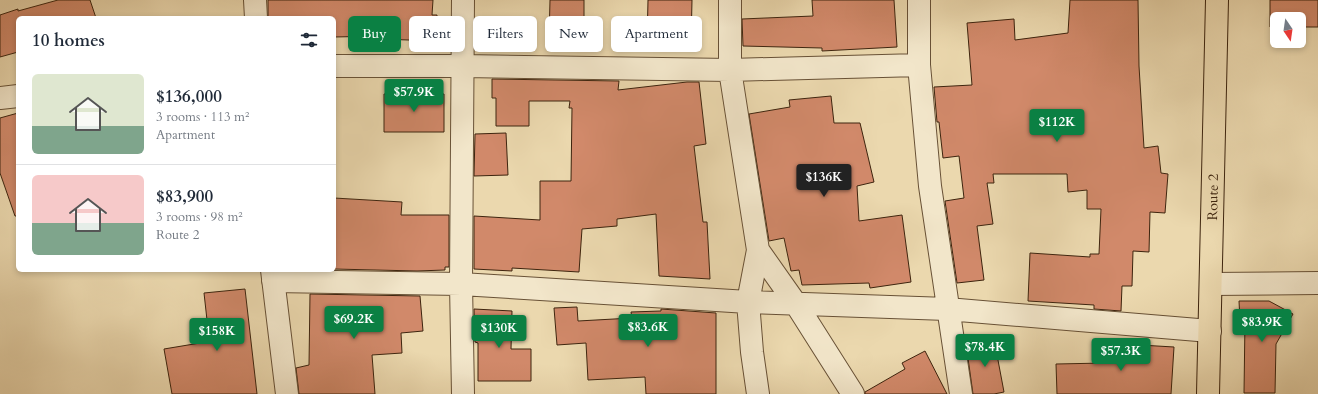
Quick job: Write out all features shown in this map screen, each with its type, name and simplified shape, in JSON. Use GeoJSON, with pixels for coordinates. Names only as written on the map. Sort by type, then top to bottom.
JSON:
{"type":"FeatureCollection","features":[{"type":"Feature","properties":{"kind":"highway","name":"Route 2"},"geometry":{"type":"LineString","coordinates":[[1208,394],[1217,0]]}},
{"type":"Feature","properties":{"kind":"street"},"geometry":{"type":"LineString","coordinates":[[255,0],[256,16]]}},
{"type":"Feature","properties":{"kind":"street"},"geometry":{"type":"LineString","coordinates":[[463,0],[464,66],[461,284],[463,394]]}},
{"type":"Feature","properties":{"kind":"street"},"geometry":{"type":"LineString","coordinates":[[730,0],[730,70],[758,250],[748,302],[752,352],[758,394]]}},
{"type":"Feature","properties":{"kind":"street"},"geometry":{"type":"LineString","coordinates":[[919,0],[919,65],[930,186],[947,309],[961,394]]}},
{"type":"Feature","properties":{"kind":"street"},"geometry":{"type":"LineString","coordinates":[[336,66],[464,66],[730,70],[919,65]]}},
{"type":"Feature","properties":{"kind":"street"},"geometry":{"type":"LineString","coordinates":[[0,98],[16,96]]}},
{"type":"Feature","properties":{"kind":"street"},"geometry":{"type":"LineString","coordinates":[[758,250],[796,304],[853,394]]}},
{"type":"Feature","properties":{"kind":"street"},"geometry":{"type":"LineString","coordinates":[[287,394],[272,275],[461,284],[748,302],[947,309],[1210,331]]}},
{"type":"Feature","properties":{"kind":"street"},"geometry":{"type":"LineString","coordinates":[[1211,284],[1318,283]]}},
{"type":"Feature","properties":{"kind":"building"},"geometry":{"type":"Polygon","coordinates":[[[58,0],[90,0],[95,16],[16,16],[16,53],[0,57],[0,15],[18,9],[18,11],[58,0]]]}},
{"type":"Feature","properties":{"kind":"building"},"geometry":{"type":"Polygon","coordinates":[[[268,0],[433,0],[432,15],[437,15],[409,16],[409,40],[401,40],[401,16],[348,16],[348,37],[336,37],[336,16],[268,16],[268,0]]]}},
{"type":"Feature","properties":{"kind":"building"},"geometry":{"type":"Polygon","coordinates":[[[550,0],[584,0],[584,16],[550,16],[550,0]]]}},
{"type":"Feature","properties":{"kind":"building"},"geometry":{"type":"Polygon","coordinates":[[[648,0],[692,0],[692,16],[648,16],[648,0]]]}},
{"type":"Feature","properties":{"kind":"building"},"geometry":{"type":"Polygon","coordinates":[[[812,0],[894,0],[897,47],[822,51],[822,48],[743,46],[742,19],[813,16],[812,0]]]}},
{"type":"Feature","properties":{"kind":"building"},"geometry":{"type":"Polygon","coordinates":[[[1070,0],[1138,0],[1139,66],[1144,148],[1158,146],[1161,173],[1168,174],[1165,213],[1150,212],[1149,252],[1133,251],[1132,286],[1122,286],[1121,311],[1094,309],[1094,305],[1028,301],[1030,253],[1090,257],[1090,254],[1099,254],[1101,209],[1087,209],[1087,190],[1068,192],[1067,174],[993,174],[994,183],[987,183],[993,224],[977,226],[984,280],[957,283],[945,201],[964,198],[959,156],[943,158],[939,122],[937,122],[934,87],[972,85],[967,23],[1014,19],[1015,40],[1068,33],[1070,0]]]}},
{"type":"Feature","properties":{"kind":"building"},"geometry":{"type":"Polygon","coordinates":[[[1270,0],[1318,0],[1318,27],[1306,27],[1306,12],[1270,12],[1270,0]]]}},
{"type":"Feature","properties":{"kind":"building"},"geometry":{"type":"Polygon","coordinates":[[[492,79],[619,81],[618,90],[699,82],[706,144],[694,146],[703,222],[707,222],[710,279],[659,276],[656,214],[617,219],[617,226],[582,229],[579,272],[512,268],[512,271],[474,269],[474,216],[540,220],[540,181],[571,181],[572,108],[569,108],[570,101],[529,101],[529,126],[496,126],[496,98],[492,98],[492,79]]]}},
{"type":"Feature","properties":{"kind":"building"},"geometry":{"type":"Polygon","coordinates":[[[384,94],[444,94],[444,132],[384,132],[384,94]]]}},
{"type":"Feature","properties":{"kind":"building"},"geometry":{"type":"Polygon","coordinates":[[[831,96],[834,123],[860,123],[874,182],[857,186],[859,221],[902,215],[911,282],[870,288],[869,283],[802,285],[799,270],[791,271],[784,238],[769,241],[749,114],[790,107],[789,100],[831,96]]]}},
{"type":"Feature","properties":{"kind":"building"},"geometry":{"type":"Polygon","coordinates":[[[16,114],[16,216],[0,173],[0,118],[16,114]]]}},
{"type":"Feature","properties":{"kind":"building"},"geometry":{"type":"Polygon","coordinates":[[[506,133],[508,175],[474,176],[475,134],[506,133]]]}},
{"type":"Feature","properties":{"kind":"building"},"geometry":{"type":"Polygon","coordinates":[[[336,198],[402,202],[401,215],[449,215],[449,267],[445,267],[445,270],[417,271],[336,269],[336,198]]]}},
{"type":"Feature","properties":{"kind":"building"},"geometry":{"type":"Polygon","coordinates":[[[245,289],[257,394],[172,394],[164,349],[206,342],[205,338],[209,338],[204,293],[245,289]]]}},
{"type":"Feature","properties":{"kind":"building"},"geometry":{"type":"Polygon","coordinates":[[[310,294],[420,296],[423,331],[401,333],[402,353],[372,355],[375,394],[299,394],[296,368],[309,365],[310,294]]]}},
{"type":"Feature","properties":{"kind":"building"},"geometry":{"type":"Polygon","coordinates":[[[1239,301],[1269,301],[1293,314],[1276,344],[1275,393],[1244,393],[1245,320],[1240,321],[1239,301]]]}},
{"type":"Feature","properties":{"kind":"building"},"geometry":{"type":"Polygon","coordinates":[[[577,307],[578,321],[632,318],[631,312],[661,311],[661,309],[716,313],[716,394],[646,394],[645,377],[588,380],[586,343],[557,345],[554,308],[577,307]]]}},
{"type":"Feature","properties":{"kind":"building"},"geometry":{"type":"Polygon","coordinates":[[[474,309],[512,311],[511,349],[531,349],[531,381],[478,381],[478,343],[475,342],[474,309]]]}},
{"type":"Feature","properties":{"kind":"building"},"geometry":{"type":"Polygon","coordinates":[[[994,339],[1004,392],[994,394],[973,394],[966,344],[994,339]]]}},
{"type":"Feature","properties":{"kind":"building"},"geometry":{"type":"Polygon","coordinates":[[[1106,343],[1174,347],[1171,394],[1057,394],[1056,364],[1105,363],[1106,343]]]}},
{"type":"Feature","properties":{"kind":"building"},"geometry":{"type":"Polygon","coordinates":[[[925,351],[947,394],[865,394],[865,392],[905,369],[902,363],[925,351]]]}}]}
